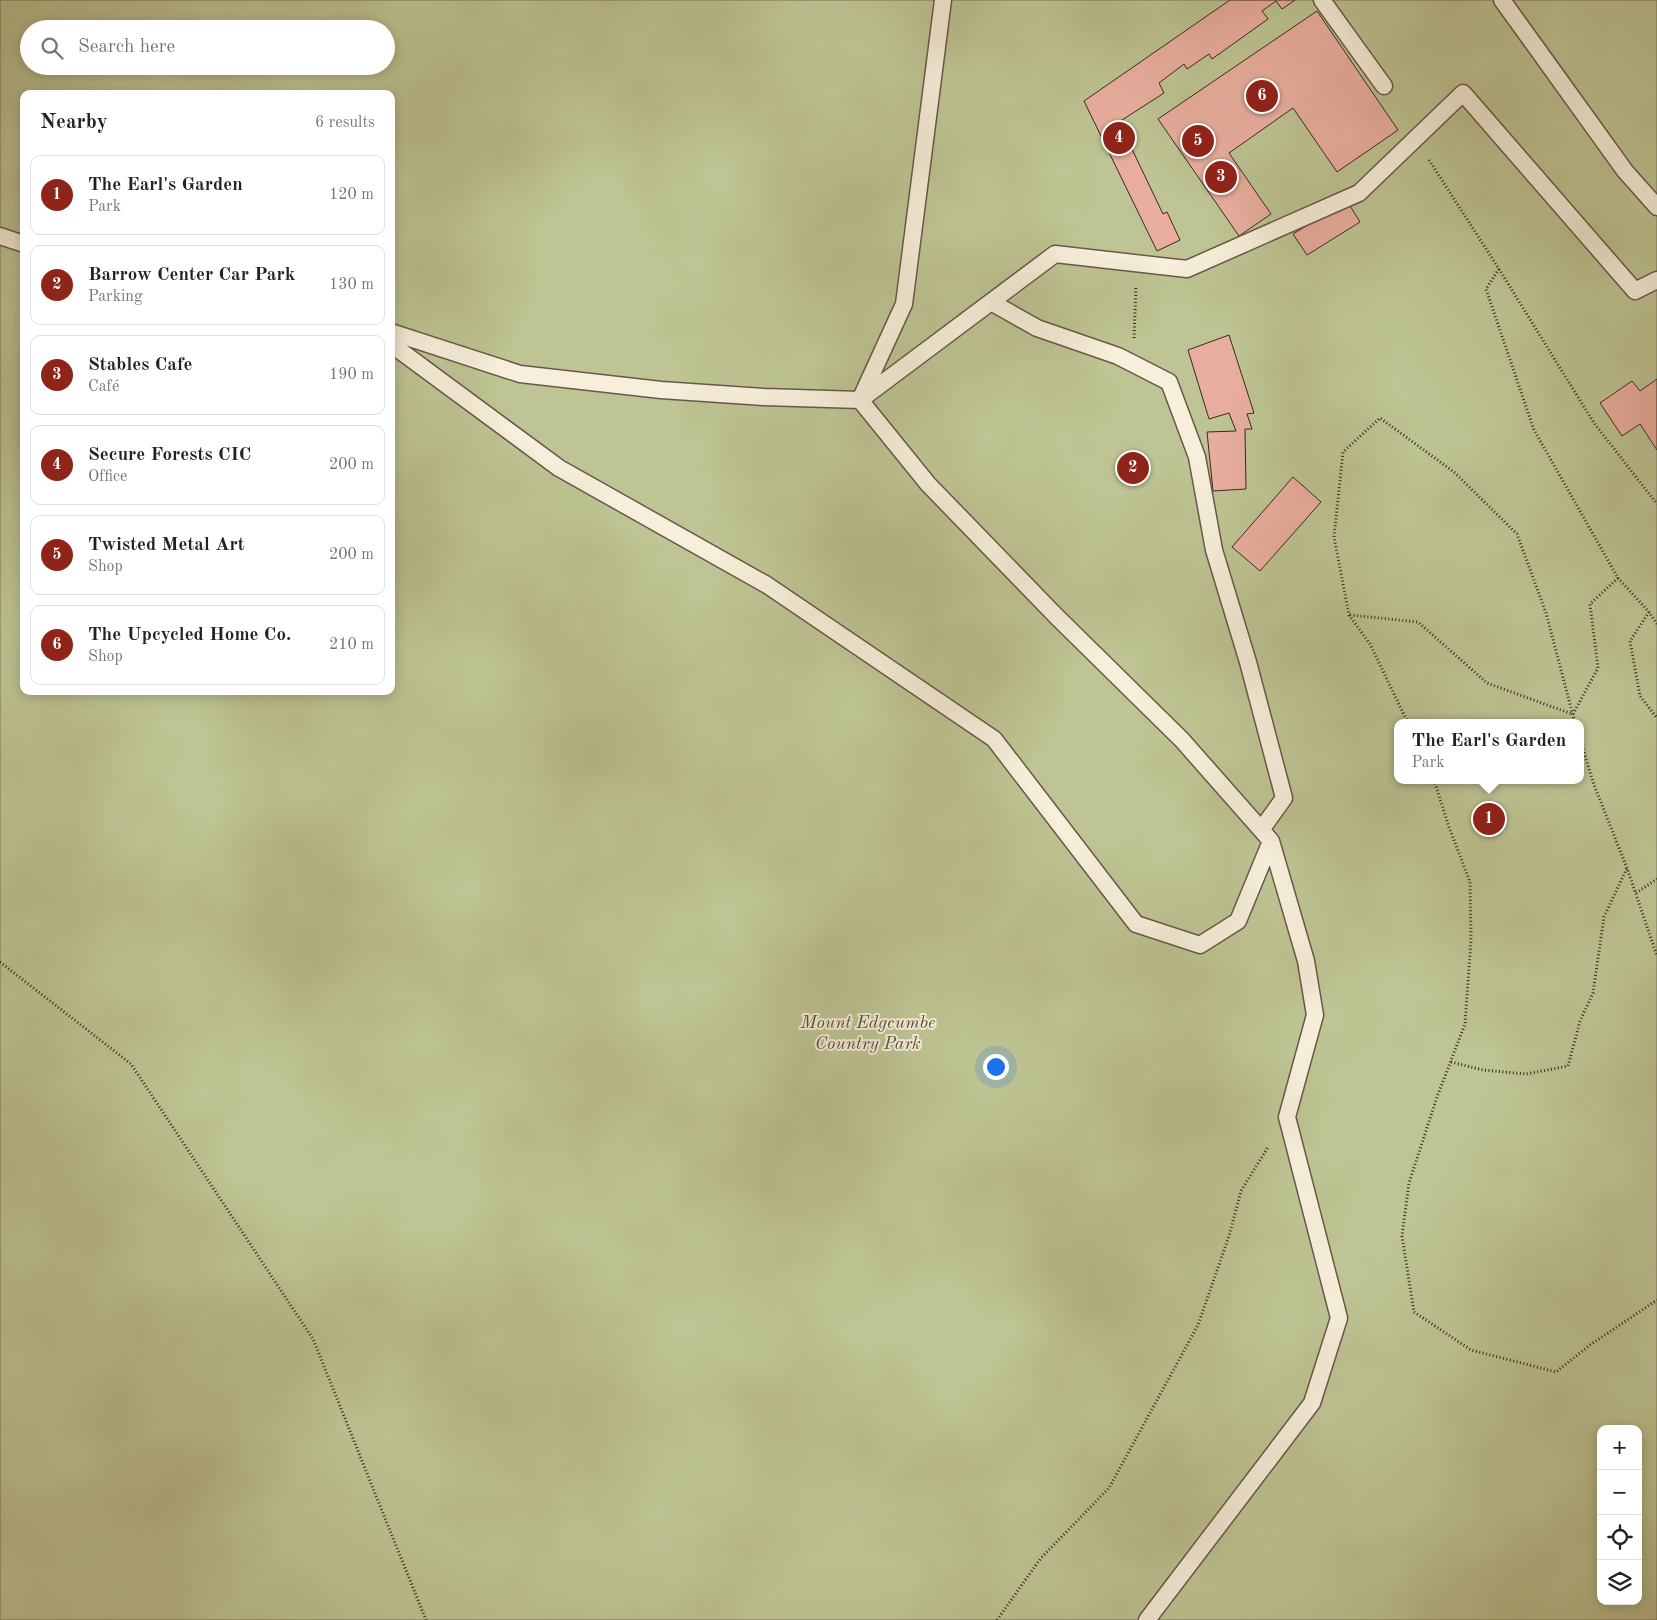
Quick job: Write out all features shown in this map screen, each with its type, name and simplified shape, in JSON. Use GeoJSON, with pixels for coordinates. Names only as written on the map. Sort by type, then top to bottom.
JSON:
{"type":"FeatureCollection","features":[{"type":"Feature","properties":{"kind":"lane"},"geometry":{"type":"LineString","coordinates":[[860,400],[904,304],[942,0]]}},
{"type":"Feature","properties":{"kind":"lane"},"geometry":{"type":"LineString","coordinates":[[1322,0],[1384,86]]}},
{"type":"Feature","properties":{"kind":"lane"},"geometry":{"type":"LineString","coordinates":[[1502,0],[1625,171],[1657,208]]}},
{"type":"Feature","properties":{"kind":"lane"},"geometry":{"type":"LineString","coordinates":[[395,333],[520,374],[661,390],[764,397],[860,400],[1055,254],[1187,269],[1359,193],[1463,93],[1635,290],[1657,280]]}},
{"type":"Feature","properties":{"kind":"lane"},"geometry":{"type":"LineString","coordinates":[[0,236],[20,243]]}},
{"type":"Feature","properties":{"kind":"lane"},"geometry":{"type":"LineString","coordinates":[[395,347],[559,468],[767,585],[994,739],[1136,924],[1200,944],[1238,921],[1266,835],[1284,798],[1248,662],[1214,550],[1197,457],[1169,382],[1118,356],[1037,328],[991,302]]}},
{"type":"Feature","properties":{"kind":"lane"},"geometry":{"type":"LineString","coordinates":[[860,400],[928,484],[1056,616],[1182,740],[1266,835],[1306,961],[1315,1014],[1287,1117],[1339,1318],[1312,1403],[1147,1620]]}},
{"type":"Feature","properties":{"kind":"path"},"geometry":{"type":"LineString","coordinates":[[1415,139],[1499,269],[1594,423],[1657,504]]}},
{"type":"Feature","properties":{"kind":"path"},"geometry":{"type":"LineString","coordinates":[[1133,364],[1137,264]]}},
{"type":"Feature","properties":{"kind":"path"},"geometry":{"type":"LineString","coordinates":[[1499,269],[1486,289],[1534,430],[1618,578],[1649,612],[1657,624]]}},
{"type":"Feature","properties":{"kind":"path"},"geometry":{"type":"LineString","coordinates":[[1406,719],[1370,644],[1349,614],[1334,537],[1343,452],[1380,418],[1454,472],[1517,534],[1546,613],[1574,719]]}},
{"type":"Feature","properties":{"kind":"path"},"geometry":{"type":"LineString","coordinates":[[1573,714],[1598,668],[1590,604],[1618,578]]}},
{"type":"Feature","properties":{"kind":"path"},"geometry":{"type":"LineString","coordinates":[[1649,612],[1630,641],[1640,696],[1657,718]]}},
{"type":"Feature","properties":{"kind":"path"},"geometry":{"type":"LineString","coordinates":[[1349,614],[1418,622],[1487,683],[1573,714]]}},
{"type":"Feature","properties":{"kind":"path"},"geometry":{"type":"LineString","coordinates":[[1584,752],[1594,785],[1627,868],[1657,956]]}},
{"type":"Feature","properties":{"kind":"path"},"geometry":{"type":"LineString","coordinates":[[1435,784],[1470,882],[1470,940],[1465,1024],[1437,1097],[1409,1183],[1402,1236],[1414,1312],[1471,1350],[1556,1372],[1657,1300]]}},
{"type":"Feature","properties":{"kind":"path"},"geometry":{"type":"LineString","coordinates":[[1451,1062],[1483,1070],[1526,1074],[1568,1066],[1580,1021],[1593,993],[1604,917],[1627,868]]}},
{"type":"Feature","properties":{"kind":"path"},"geometry":{"type":"LineString","coordinates":[[1636,893],[1657,879]]}},
{"type":"Feature","properties":{"kind":"path"},"geometry":{"type":"LineString","coordinates":[[0,962],[131,1064],[313,1339],[426,1620]]}},
{"type":"Feature","properties":{"kind":"path"},"geometry":{"type":"LineString","coordinates":[[997,1620],[1041,1558],[1109,1488],[1198,1325],[1229,1236],[1241,1191],[1287,1117]]}},
{"type":"Feature","properties":{"kind":"green space","name":"Mount Edgcumbe Country Park"},"geometry":{"type":"Polygon","coordinates":[[[0,0],[1657,0],[1657,1620],[0,1620],[0,0]]]}},
{"type":"Feature","properties":{"kind":"building"},"geometry":{"type":"Polygon","coordinates":[[[1230,0],[1295,0],[1282,9],[1276,1],[1262,11],[1268,19],[1212,59],[1209,54],[1187,69],[1184,64],[1159,83],[1164,93],[1119,122],[1163,214],[1167,212],[1180,240],[1157,251],[1084,101],[1230,0]]]}},
{"type":"Feature","properties":{"kind":"building"},"geometry":{"type":"Polygon","coordinates":[[[1317,11],[1398,130],[1337,172],[1293,108],[1229,153],[1271,214],[1239,236],[1158,119],[1317,11]]]}},
{"type":"Feature","properties":{"kind":"building"},"geometry":{"type":"Polygon","coordinates":[[[1347,201],[1360,222],[1307,255],[1293,234],[1347,201]]]}},
{"type":"Feature","properties":{"kind":"building"},"geometry":{"type":"Polygon","coordinates":[[[1229,335],[1254,413],[1247,414],[1252,429],[1245,429],[1246,489],[1213,491],[1207,432],[1236,431],[1229,413],[1209,419],[1188,350],[1229,335]]]}},
{"type":"Feature","properties":{"kind":"building"},"geometry":{"type":"Polygon","coordinates":[[[1657,379],[1657,450],[1640,424],[1622,436],[1600,403],[1632,381],[1640,391],[1657,379]]]}},
{"type":"Feature","properties":{"kind":"building"},"geometry":{"type":"Polygon","coordinates":[[[1293,477],[1321,502],[1260,571],[1232,547],[1293,477]]]}},
{"type":"Feature","properties":{"kind":"place","name":"The Upcycled Home Co."},"geometry":{"type":"Point","coordinates":[1262,96]}},
{"type":"Feature","properties":{"kind":"place","name":"Secure Forests CIC"},"geometry":{"type":"Point","coordinates":[1119,138]}},
{"type":"Feature","properties":{"kind":"place","name":"Twisted Metal Art"},"geometry":{"type":"Point","coordinates":[1198,141]}},
{"type":"Feature","properties":{"kind":"place","name":"Stables Cafe"},"geometry":{"type":"Point","coordinates":[1221,177]}},
{"type":"Feature","properties":{"kind":"place","name":"Barrow Center Car Park"},"geometry":{"type":"Point","coordinates":[1133,468]}},
{"type":"Feature","properties":{"kind":"place","name":"The Earl's Garden"},"geometry":{"type":"Point","coordinates":[1489,819]}}]}
